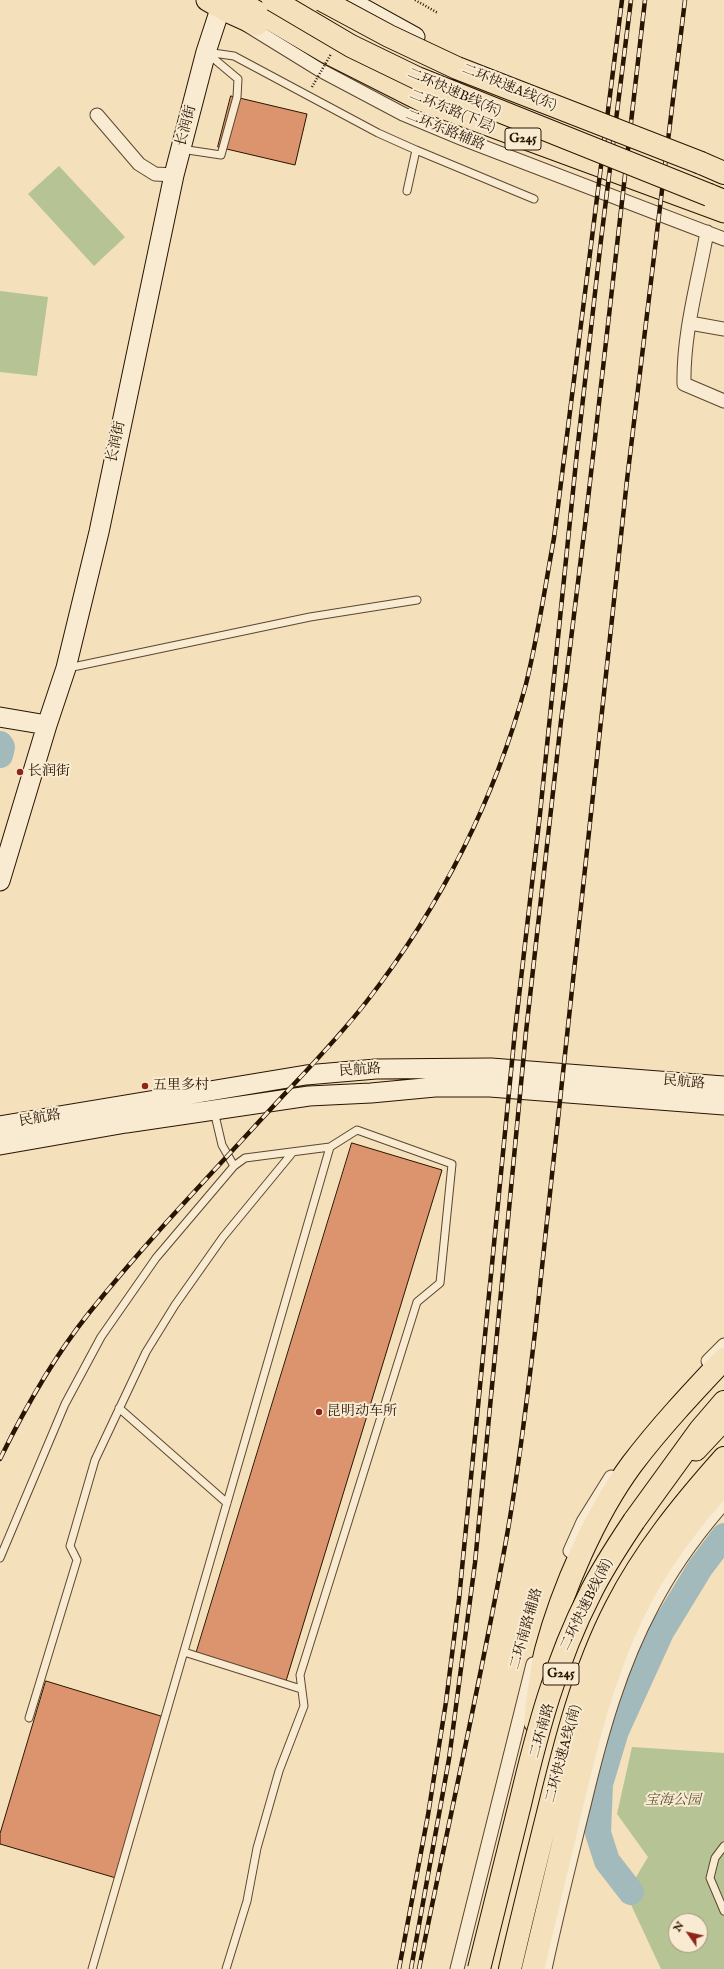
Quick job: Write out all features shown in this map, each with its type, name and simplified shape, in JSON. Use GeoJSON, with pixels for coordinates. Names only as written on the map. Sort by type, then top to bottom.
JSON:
{"type":"FeatureCollection","features":[{"type":"Feature","properties":{"kind":"highway","name":"二环快速B线(东)"},"geometry":{"type":"LineString","coordinates":[[274,0],[351,46],[417,78],[720,196]]}},
{"type":"Feature","properties":{"kind":"highway","name":"二环快速A线(东)"},"geometry":{"type":"LineString","coordinates":[[322,0],[457,68],[701,163]]}},
{"type":"Feature","properties":{"kind":"highway"},"geometry":{"type":"LineString","coordinates":[[701,163],[724,168]]}},
{"type":"Feature","properties":{"kind":"highway"},"geometry":{"type":"LineString","coordinates":[[701,163],[724,173]]}},
{"type":"Feature","properties":{"kind":"highway"},"geometry":{"type":"LineString","coordinates":[[518,1825],[528,1772],[541,1675],[549,1640],[582,1553],[622,1480],[655,1436],[724,1359]]}},
{"type":"Feature","properties":{"kind":"highway"},"geometry":{"type":"LineString","coordinates":[[634,1521],[700,1430],[724,1402]]}},
{"type":"Feature","properties":{"kind":"highway","name":"二环快速B线(南)"},"geometry":{"type":"LineString","coordinates":[[479,1969],[528,1772],[554,1682],[566,1648],[589,1594],[614,1550],[634,1521],[668,1477],[724,1414]]}},
{"type":"Feature","properties":{"kind":"highway","name":"二环快速A线(南)"},"geometry":{"type":"LineString","coordinates":[[510,1969],[556,1780],[591,1664],[613,1614],[643,1560],[674,1517],[724,1458]]}},
{"type":"Feature","properties":{"kind":"highway"},"geometry":{"type":"LineString","coordinates":[[643,1560],[659,1537],[685,1505],[724,1473]]}},
{"type":"Feature","properties":{"kind":"highway"},"geometry":{"type":"LineString","coordinates":[[533,1969],[590,1733],[614,1656],[637,1605],[665,1557],[695,1516],[724,1483]]}},
{"type":"Feature","properties":{"kind":"highway"},"geometry":{"type":"LineString","coordinates":[[555,1879],[562,1838],[569,1743],[580,1698]]}},
{"type":"Feature","properties":{"kind":"main road","name":"二环东路(下层)"},"geometry":{"type":"LineString","coordinates":[[274,0],[364,50],[446,88],[720,196]]}},
{"type":"Feature","properties":{"kind":"main road","name":"G245"},"geometry":{"type":"LineString","coordinates":[[293,0],[316,21],[364,50]]}},
{"type":"Feature","properties":{"kind":"main road"},"geometry":{"type":"LineString","coordinates":[[348,0],[420,40],[479,68],[724,168]]}},
{"type":"Feature","properties":{"kind":"main road","name":"二环东路(下层)"},"geometry":{"type":"LineString","coordinates":[[222,4],[327,53],[379,81],[438,108],[724,212]]}},
{"type":"Feature","properties":{"kind":"main road","name":"长润街"},"geometry":{"type":"LineString","coordinates":[[0,881],[47,725],[66,668],[99,532],[174,175],[206,52],[222,4]]}},
{"type":"Feature","properties":{"kind":"main road"},"geometry":{"type":"LineString","coordinates":[[0,717],[47,725]]}},
{"type":"Feature","properties":{"kind":"main road","name":"民航路"},"geometry":{"type":"LineString","coordinates":[[0,1126],[306,1075],[376,1069],[491,1068],[724,1086]]}},
{"type":"Feature","properties":{"kind":"main road","name":"民航路"},"geometry":{"type":"LineString","coordinates":[[0,1145],[126,1123],[309,1096],[435,1087],[490,1087],[724,1104]]}},
{"type":"Feature","properties":{"kind":"main road","name":"二环南路"},"geometry":{"type":"LineString","coordinates":[[483,1969],[518,1825],[555,1690],[567,1655],[593,1596],[621,1546],[671,1479],[724,1420]]}},
{"type":"Feature","properties":{"kind":"main road","name":"二环南路"},"geometry":{"type":"LineString","coordinates":[[505,1969],[563,1735],[584,1669],[599,1632],[625,1581],[654,1536],[687,1493],[724,1451]]}},
{"type":"Feature","properties":{"kind":"street","name":"二环东路辅路"},"geometry":{"type":"LineString","coordinates":[[222,4],[313,66],[403,114],[463,139],[724,239]]}},
{"type":"Feature","properties":{"kind":"street"},"geometry":{"type":"LineString","coordinates":[[98,115],[139,164],[155,174],[174,175]]}},
{"type":"Feature","properties":{"kind":"street"},"geometry":{"type":"LineString","coordinates":[[707,232],[690,323],[684,368],[684,384],[724,401]]}},
{"type":"Feature","properties":{"kind":"street"},"geometry":{"type":"LineString","coordinates":[[690,323],[724,329]]}},
{"type":"Feature","properties":{"kind":"street","name":"二环南路辅路"},"geometry":{"type":"LineString","coordinates":[[457,1969],[532,1670],[548,1615],[569,1553],[600,1493],[620,1463],[674,1398],[724,1345]]}},
{"type":"Feature","properties":{"kind":"street"},"geometry":{"type":"LineString","coordinates":[[545,1969],[595,1761],[609,1712],[629,1657],[653,1605],[667,1580],[694,1541],[724,1503]]}},
{"type":"Feature","properties":{"kind":"lane"},"geometry":{"type":"LineString","coordinates":[[181,149],[221,155],[237,97],[238,79],[206,52]]}},
{"type":"Feature","properties":{"kind":"lane"},"geometry":{"type":"LineString","coordinates":[[206,52],[234,56],[378,133],[534,199]]}},
{"type":"Feature","properties":{"kind":"lane"},"geometry":{"type":"LineString","coordinates":[[407,190],[416,150]]}},
{"type":"Feature","properties":{"kind":"lane"},"geometry":{"type":"LineString","coordinates":[[66,668],[310,617],[417,600]]}},
{"type":"Feature","properties":{"kind":"lane"},"geometry":{"type":"LineString","coordinates":[[214,1111],[222,1145],[234,1166]]}},
{"type":"Feature","properties":{"kind":"lane"},"geometry":{"type":"LineString","coordinates":[[0,1558],[64,1404],[101,1337],[156,1258],[234,1166],[245,1158],[330,1147],[357,1130],[452,1164],[440,1283],[417,1302],[300,1675],[304,1706],[279,1771],[261,1834],[247,1901],[226,1969]]}},
{"type":"Feature","properties":{"kind":"lane"},"geometry":{"type":"LineString","coordinates":[[92,1969],[330,1147]]}},
{"type":"Feature","properties":{"kind":"lane"},"geometry":{"type":"LineString","coordinates":[[29,1718],[77,1560],[70,1546],[95,1460],[119,1408],[146,1352],[175,1305],[223,1237],[293,1152]]}},
{"type":"Feature","properties":{"kind":"lane"},"geometry":{"type":"LineString","coordinates":[[119,1408],[227,1503]]}},
{"type":"Feature","properties":{"kind":"lane"},"geometry":{"type":"LineString","coordinates":[[184,1652],[301,1689]]}},
{"type":"Feature","properties":{"kind":"lane"},"geometry":{"type":"LineString","coordinates":[[724,1846],[715,1858],[710,1878],[724,1910]]}},
{"type":"Feature","properties":{"kind":"path"},"geometry":{"type":"LineString","coordinates":[[415,0],[438,13]]}},
{"type":"Feature","properties":{"kind":"green space"},"geometry":{"type":"Polygon","coordinates":[[[59,166],[125,237],[94,266],[28,194],[59,166]]]}},
{"type":"Feature","properties":{"kind":"green space"},"geometry":{"type":"Polygon","coordinates":[[[0,291],[48,297],[37,376],[0,372],[0,291]]]}},
{"type":"Feature","properties":{"kind":"green space","name":"宝海公园"},"geometry":{"type":"Polygon","coordinates":[[[632,1747],[724,1753],[724,1969],[661,1969],[626,1894],[648,1857],[617,1814],[632,1747]]]}},
{"type":"Feature","properties":{"kind":"building"},"geometry":{"type":"Polygon","coordinates":[[[231,96],[307,114],[295,165],[218,147],[231,96]]]}},
{"type":"Feature","properties":{"kind":"building","name":"昆明动车所"},"geometry":{"type":"Polygon","coordinates":[[[352,1143],[442,1170],[286,1681],[196,1654],[352,1143]]]}},
{"type":"Feature","properties":{"kind":"building"},"geometry":{"type":"Polygon","coordinates":[[[46,1681],[164,1717],[116,1878],[0,1844],[0,1834],[46,1681]]]}},
{"type":"Feature","properties":{"kind":"waterway"},"geometry":{"type":"LineString","coordinates":[[0,744],[2,747],[0,755]]}},
{"type":"Feature","properties":{"kind":"waterway"},"geometry":{"type":"LineString","coordinates":[[631,1892],[607,1861],[598,1833],[600,1784],[616,1731],[661,1632],[700,1568],[724,1536]]}},
{"type":"Feature","properties":{"kind":"railway"},"geometry":{"type":"LineString","coordinates":[[0,1459],[40,1384],[63,1348],[111,1285],[206,1179],[324,1052],[367,1001],[394,965],[441,890],[481,810],[513,727],[526,684],[538,630],[554,538],[622,0]]}},
{"type":"Feature","properties":{"kind":"railway"},"geometry":{"type":"LineString","coordinates":[[399,1969],[428,1815],[446,1702],[459,1599],[515,1031],[540,814],[577,452],[601,240],[631,0]]}},
{"type":"Feature","properties":{"kind":"railway"},"geometry":{"type":"LineString","coordinates":[[411,1969],[449,1759],[475,1563],[526,1032],[645,0]]}},
{"type":"Feature","properties":{"kind":"railway"},"geometry":{"type":"LineString","coordinates":[[419,1969],[497,1589],[511,1510],[522,1434],[535,1332],[627,480],[685,0]]}},
{"type":"Feature","properties":{"kind":"place","name":"长润街"},"geometry":{"type":"Point","coordinates":[20,772]}},
{"type":"Feature","properties":{"kind":"place","name":"五里多村"},"geometry":{"type":"Point","coordinates":[145,1086]}},
{"type":"Feature","properties":{"kind":"place","name":"昆明动车所"},"geometry":{"type":"Point","coordinates":[319,1412]}}]}
